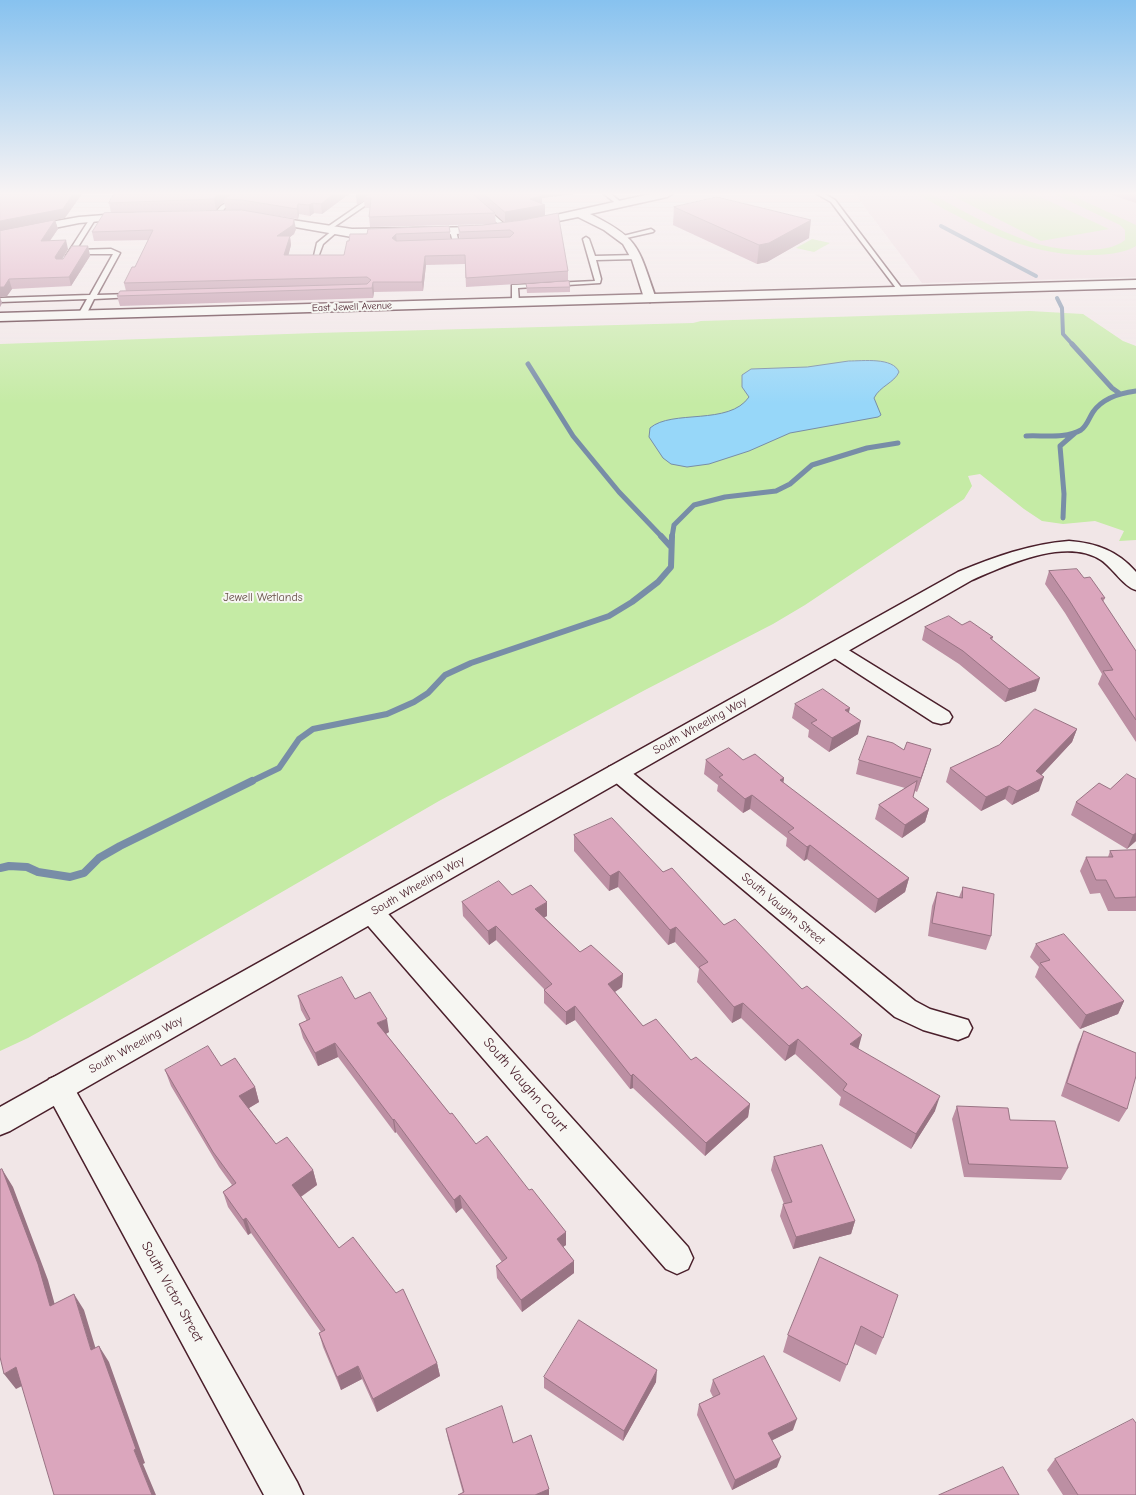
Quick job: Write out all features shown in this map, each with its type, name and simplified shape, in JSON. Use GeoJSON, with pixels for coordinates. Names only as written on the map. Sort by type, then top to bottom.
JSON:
{"type":"FeatureCollection","features":[{"type":"Feature","properties":{"kind":"street"},"geometry":{"type":"LineString","coordinates":[[638,264],[650,298]]}},
{"type":"Feature","properties":{"kind":"street","name":"East Jewell Avenue"},"geometry":{"type":"LineString","coordinates":[[0,317],[322,305],[515,302],[1136,284]]}},
{"type":"Feature","properties":{"kind":"street","name":"South Wheeling Way"},"geometry":{"type":"LineString","coordinates":[[0,1122],[952,583],[990,566],[1037,551],[1057,548],[1082,547],[1106,555],[1121,566],[1136,584]]}},
{"type":"Feature","properties":{"kind":"street"},"geometry":{"type":"LineString","coordinates":[[835,650],[942,717]]}},
{"type":"Feature","properties":{"kind":"street","name":"South Vaughn Street"},"geometry":{"type":"LineString","coordinates":[[617,772],[905,1009],[924,1019],[958,1028]]}},
{"type":"Feature","properties":{"kind":"street","name":"South Vaughn Court"},"geometry":{"type":"LineString","coordinates":[[372,912],[677,1258]]}},
{"type":"Feature","properties":{"kind":"street","name":"South Victor Street"},"geometry":{"type":"LineString","coordinates":[[59,1088],[284,1495]]}},
{"type":"Feature","properties":{"kind":"lane"},"geometry":{"type":"LineString","coordinates":[[82,315],[111,264]]}},
{"type":"Feature","properties":{"kind":"lane"},"geometry":{"type":"LineString","coordinates":[[515,302],[514,286],[598,282],[593,264]]}},
{"type":"Feature","properties":{"kind":"lane"},"geometry":{"type":"LineString","coordinates":[[881,264],[901,291]]}},
{"type":"Feature","properties":{"kind":"lane"},"geometry":{"type":"LineString","coordinates":[[0,300],[138,296]]}},
{"type":"Feature","properties":{"kind":"shaded area"},"geometry":{"type":"Polygon","coordinates":[[[908,264],[1136,264],[1136,277],[922,283],[908,264]]]}},
{"type":"Feature","properties":{"kind":"green space","name":"Jewell Wetlands"},"geometry":{"type":"Polygon","coordinates":[[[1030,311],[1083,314],[1123,341],[1136,346],[1136,540],[1119,541],[1124,531],[1095,521],[1063,524],[1042,521],[1024,509],[980,474],[968,476],[972,486],[964,499],[805,605],[773,624],[645,690],[439,801],[92,1002],[28,1038],[0,1051],[0,344],[315,333],[693,323],[701,321],[1030,311]]]}},
{"type":"Feature","properties":{"kind":"water"},"geometry":{"type":"Polygon","coordinates":[[[849,361],[884,362],[896,367],[899,372],[897,376],[880,390],[874,398],[881,415],[878,417],[790,433],[749,451],[709,464],[687,467],[671,464],[663,458],[649,437],[650,428],[660,422],[672,419],[715,415],[740,406],[749,397],[742,387],[742,375],[751,369],[807,367],[849,361]]]}},
{"type":"Feature","properties":{"kind":"building"},"geometry":{"type":"Polygon","coordinates":[[[0,264],[77,264],[69,277],[9,279],[4,287],[0,287],[0,264]]]}},
{"type":"Feature","properties":{"kind":"building"},"geometry":{"type":"Polygon","coordinates":[[[137,264],[424,264],[422,282],[373,282],[372,288],[117,296],[120,291],[367,284],[371,280],[367,277],[124,283],[132,267],[135,267],[137,264]]]}},
{"type":"Feature","properties":{"kind":"building"},"geometry":{"type":"Polygon","coordinates":[[[465,264],[567,264],[568,271],[466,278],[465,264]]]}},
{"type":"Feature","properties":{"kind":"building"},"geometry":{"type":"Polygon","coordinates":[[[569,281],[570,287],[527,288],[526,284],[569,281]]]}},
{"type":"Feature","properties":{"kind":"building"},"geometry":{"type":"Polygon","coordinates":[[[1077,569],[1084,578],[1090,577],[1105,598],[1101,598],[1136,651],[1136,720],[1103,671],[1113,670],[1049,571],[1077,569]]]}},
{"type":"Feature","properties":{"kind":"building"},"geometry":{"type":"Polygon","coordinates":[[[949,616],[962,625],[970,621],[993,637],[990,638],[1040,678],[1009,689],[963,651],[925,627],[949,616]]]}},
{"type":"Feature","properties":{"kind":"building"},"geometry":{"type":"Polygon","coordinates":[[[823,689],[850,708],[845,710],[861,721],[832,738],[811,723],[817,720],[795,704],[823,689]]]}},
{"type":"Feature","properties":{"kind":"building"},"geometry":{"type":"Polygon","coordinates":[[[1035,709],[1077,729],[1036,771],[1044,777],[1017,791],[1009,786],[986,797],[950,768],[999,745],[1035,709]]]}},
{"type":"Feature","properties":{"kind":"building"},"geometry":{"type":"Polygon","coordinates":[[[868,736],[893,743],[904,750],[907,742],[931,749],[921,778],[859,760],[868,736]]]}},
{"type":"Feature","properties":{"kind":"building"},"geometry":{"type":"Polygon","coordinates":[[[729,748],[743,760],[755,754],[784,778],[780,780],[909,878],[878,899],[810,845],[807,847],[788,832],[794,828],[752,795],[745,799],[719,777],[723,775],[706,760],[729,748]]]}},
{"type":"Feature","properties":{"kind":"building"},"geometry":{"type":"Polygon","coordinates":[[[1127,774],[1136,779],[1136,833],[1133,835],[1076,802],[1099,783],[1110,789],[1127,774]]]}},
{"type":"Feature","properties":{"kind":"building"},"geometry":{"type":"Polygon","coordinates":[[[917,781],[913,797],[929,809],[905,825],[879,805],[917,781]]]}},
{"type":"Feature","properties":{"kind":"building"},"geometry":{"type":"Polygon","coordinates":[[[612,818],[663,872],[672,868],[724,925],[735,919],[802,989],[807,986],[862,1035],[850,1044],[940,1096],[916,1134],[843,1090],[847,1084],[798,1039],[789,1046],[743,1003],[734,1007],[699,967],[708,962],[676,927],[670,930],[619,871],[610,876],[574,835],[612,818]]]}},
{"type":"Feature","properties":{"kind":"building"},"geometry":{"type":"Polygon","coordinates":[[[1136,850],[1136,897],[1115,898],[1106,880],[1096,880],[1086,857],[1113,857],[1110,851],[1136,850]]]}},
{"type":"Feature","properties":{"kind":"building"},"geometry":{"type":"Polygon","coordinates":[[[499,881],[512,895],[531,885],[547,902],[535,909],[580,952],[591,945],[623,974],[608,984],[643,1026],[656,1019],[691,1060],[696,1057],[750,1104],[706,1143],[633,1074],[631,1076],[575,1006],[566,1012],[544,990],[552,984],[496,926],[488,931],[462,902],[499,881]]]}},
{"type":"Feature","properties":{"kind":"building"},"geometry":{"type":"Polygon","coordinates":[[[963,887],[994,894],[991,936],[932,923],[937,892],[962,898],[963,887]]]}},
{"type":"Feature","properties":{"kind":"building"},"geometry":{"type":"Polygon","coordinates":[[[1064,934],[1124,1001],[1086,1015],[1040,963],[1050,960],[1036,944],[1064,934]]]}},
{"type":"Feature","properties":{"kind":"building"},"geometry":{"type":"Polygon","coordinates":[[[342,977],[355,999],[370,992],[387,1019],[377,1023],[450,1114],[452,1113],[476,1144],[487,1136],[529,1190],[532,1189],[566,1232],[557,1239],[574,1261],[521,1300],[496,1266],[507,1258],[460,1195],[454,1200],[335,1043],[315,1053],[299,1024],[310,1019],[298,996],[342,977]]]}},
{"type":"Feature","properties":{"kind":"building"},"geometry":{"type":"Polygon","coordinates":[[[1084,1031],[1136,1053],[1136,1076],[1127,1109],[1067,1083],[1084,1031]]]}},
{"type":"Feature","properties":{"kind":"building"},"geometry":{"type":"Polygon","coordinates":[[[208,1046],[221,1066],[235,1058],[255,1087],[239,1096],[276,1144],[287,1137],[313,1170],[292,1185],[339,1248],[353,1237],[396,1293],[403,1289],[437,1363],[373,1399],[358,1366],[337,1377],[319,1333],[325,1330],[246,1218],[243,1220],[223,1192],[236,1183],[213,1152],[165,1070],[208,1046]]]}},
{"type":"Feature","properties":{"kind":"building"},"geometry":{"type":"Polygon","coordinates":[[[957,1106],[1008,1108],[1010,1120],[1055,1121],[1068,1168],[969,1164],[957,1106]]]}},
{"type":"Feature","properties":{"kind":"building"},"geometry":{"type":"Polygon","coordinates":[[[822,1145],[855,1221],[796,1237],[783,1204],[792,1202],[774,1157],[822,1145]]]}},
{"type":"Feature","properties":{"kind":"building"},"geometry":{"type":"Polygon","coordinates":[[[2,1169],[38,1264],[50,1306],[74,1294],[91,1350],[99,1346],[136,1449],[134,1450],[152,1495],[54,1495],[16,1367],[4,1374],[0,1357],[0,1170],[2,1169]]]}},
{"type":"Feature","properties":{"kind":"building"},"geometry":{"type":"Polygon","coordinates":[[[820,1257],[898,1295],[883,1338],[861,1326],[847,1365],[788,1335],[820,1257]]]}},
{"type":"Feature","properties":{"kind":"building"},"geometry":{"type":"Polygon","coordinates":[[[579,1320],[657,1370],[624,1431],[544,1377],[579,1320]]]}},
{"type":"Feature","properties":{"kind":"building"},"geometry":{"type":"Polygon","coordinates":[[[764,1356],[797,1419],[768,1433],[781,1457],[735,1480],[699,1404],[720,1394],[713,1380],[764,1356]]]}},
{"type":"Feature","properties":{"kind":"building"},"geometry":{"type":"Polygon","coordinates":[[[502,1406],[513,1443],[531,1435],[549,1489],[535,1495],[458,1495],[464,1492],[446,1429],[502,1406]]]}},
{"type":"Feature","properties":{"kind":"building"},"geometry":{"type":"Polygon","coordinates":[[[1133,1419],[1136,1423],[1136,1495],[1078,1495],[1055,1459],[1133,1419]]]}},
{"type":"Feature","properties":{"kind":"building"},"geometry":{"type":"Polygon","coordinates":[[[1003,1467],[1019,1495],[939,1495],[1003,1467]]]}},
{"type":"Feature","properties":{"kind":"waterway"},"geometry":{"type":"LineString","coordinates":[[1013,264],[1036,276]]}},
{"type":"Feature","properties":{"kind":"waterway"},"geometry":{"type":"LineString","coordinates":[[1057,298],[1062,308],[1063,334],[1073,345]]}},
{"type":"Feature","properties":{"kind":"waterway"},"geometry":{"type":"LineString","coordinates":[[1072,344],[1112,388],[1119,393]]}},
{"type":"Feature","properties":{"kind":"waterway"},"geometry":{"type":"LineString","coordinates":[[528,364],[573,436],[619,492],[662,537]]}},
{"type":"Feature","properties":{"kind":"waterway"},"geometry":{"type":"LineString","coordinates":[[1075,433],[1083,428],[1097,407],[1106,400],[1124,393],[1136,391]]}},
{"type":"Feature","properties":{"kind":"waterway"},"geometry":{"type":"LineString","coordinates":[[1026,436],[1061,436],[1075,433]]}},
{"type":"Feature","properties":{"kind":"waterway"},"geometry":{"type":"LineString","coordinates":[[1063,518],[1064,494],[1060,446],[1075,433]]}},
{"type":"Feature","properties":{"kind":"waterway"},"geometry":{"type":"LineString","coordinates":[[672,537],[674,525],[694,505],[725,497],[776,491],[790,484],[812,465],[867,448],[898,443]]}},
{"type":"Feature","properties":{"kind":"waterway"},"geometry":{"type":"LineString","coordinates":[[661,536],[671,547]]}},
{"type":"Feature","properties":{"kind":"waterway"},"geometry":{"type":"LineString","coordinates":[[250,782],[279,768],[299,739],[313,729],[387,714],[414,702],[428,693],[445,675],[471,663],[609,616],[632,602],[658,582],[671,567],[672,536]]}},
{"type":"Feature","properties":{"kind":"waterway"},"geometry":{"type":"LineString","coordinates":[[0,868],[9,866],[27,867],[38,872],[70,877],[84,873],[99,858],[120,846],[252,781]]}}]}
